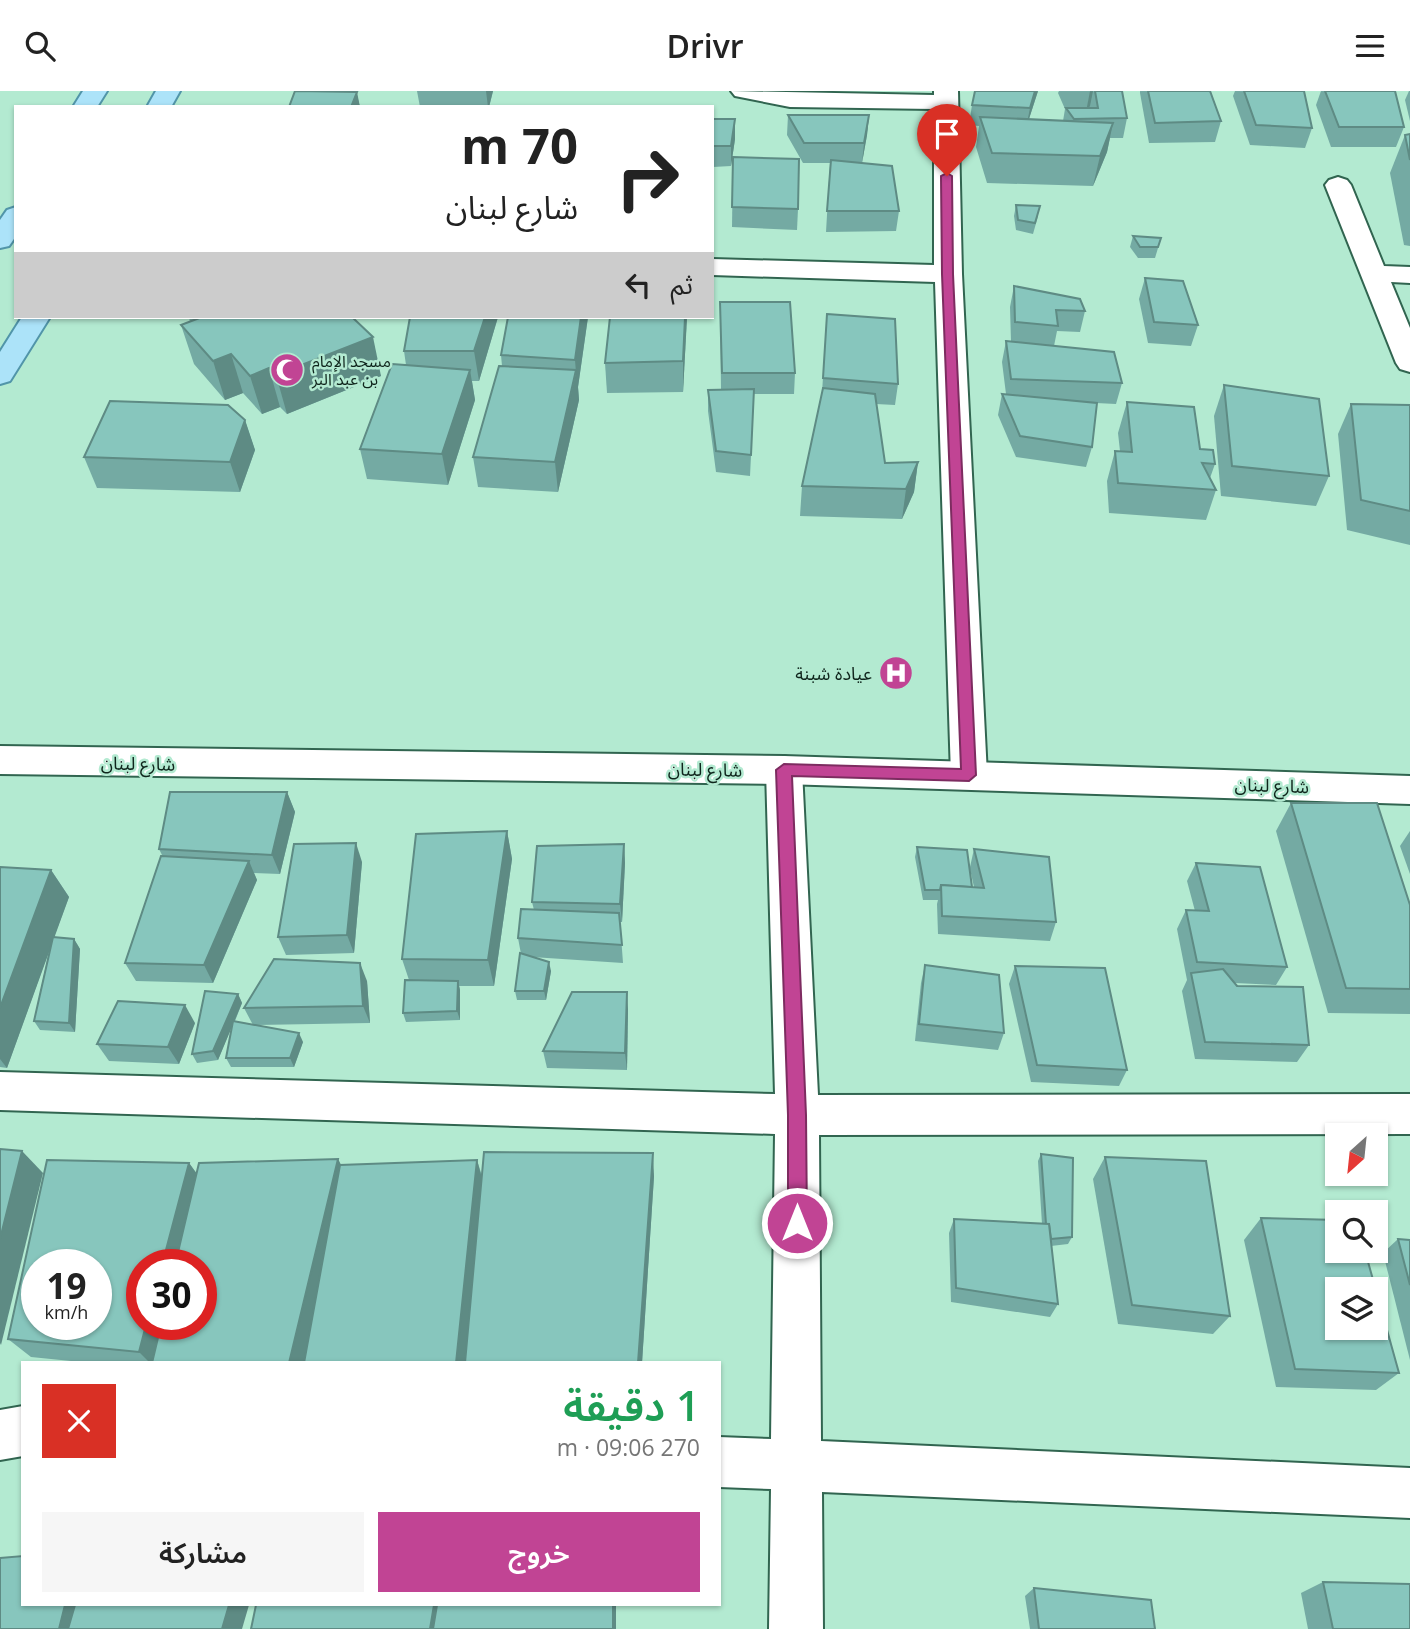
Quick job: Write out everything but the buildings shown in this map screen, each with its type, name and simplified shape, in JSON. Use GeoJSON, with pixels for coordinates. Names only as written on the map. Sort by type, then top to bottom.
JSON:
{"type":"FeatureCollection","features":[{"type":"Feature","properties":{"kind":"main road"},"geometry":{"type":"LineString","coordinates":[[0,240],[14,218]]}},
{"type":"Feature","properties":{"kind":"main road"},"geometry":{"type":"LineString","coordinates":[[0,375],[35,319]]}},
{"type":"Feature","properties":{"kind":"street"},"geometry":{"type":"LineString","coordinates":[[743,91],[790,100],[946,97],[947,274],[969,775]]}},
{"type":"Feature","properties":{"kind":"street"},"geometry":{"type":"LineString","coordinates":[[1338,185],[1410,363]]}},
{"type":"Feature","properties":{"kind":"street"},"geometry":{"type":"LineString","coordinates":[[714,267],[947,274]]}},
{"type":"Feature","properties":{"kind":"street"},"geometry":{"type":"LineString","coordinates":[[1372,273],[1410,275]]}},
{"type":"Feature","properties":{"kind":"street","name":"شارع لبنان"},"geometry":{"type":"LineString","coordinates":[[0,760],[784,770],[1410,790]]}},
{"type":"Feature","properties":{"kind":"street"},"geometry":{"type":"LineString","coordinates":[[784,770],[797,1115],[796,1629]]}},
{"type":"Feature","properties":{"kind":"street"},"geometry":{"type":"LineString","coordinates":[[0,1091],[797,1115],[1410,1114]]}},
{"type":"Feature","properties":{"kind":"street"},"geometry":{"type":"LineString","coordinates":[[0,1436],[21,1431]]}},
{"type":"Feature","properties":{"kind":"street"},"geometry":{"type":"LineString","coordinates":[[721,1462],[1410,1493]]}},
{"type":"Feature","properties":{"kind":"place","name":"مسجد الإمام بن عبد البر"},"geometry":{"type":"Point","coordinates":[287,370]}},
{"type":"Feature","properties":{"kind":"place","name":"عيادة شبنة"},"geometry":{"type":"Point","coordinates":[896,673]}},
{"type":"Feature","properties":{"kind":"route"},"geometry":{"type":"LineString","coordinates":[[797,1223],[797,1115],[784,770],[969,775],[947,274],[947,176]]}}]}
